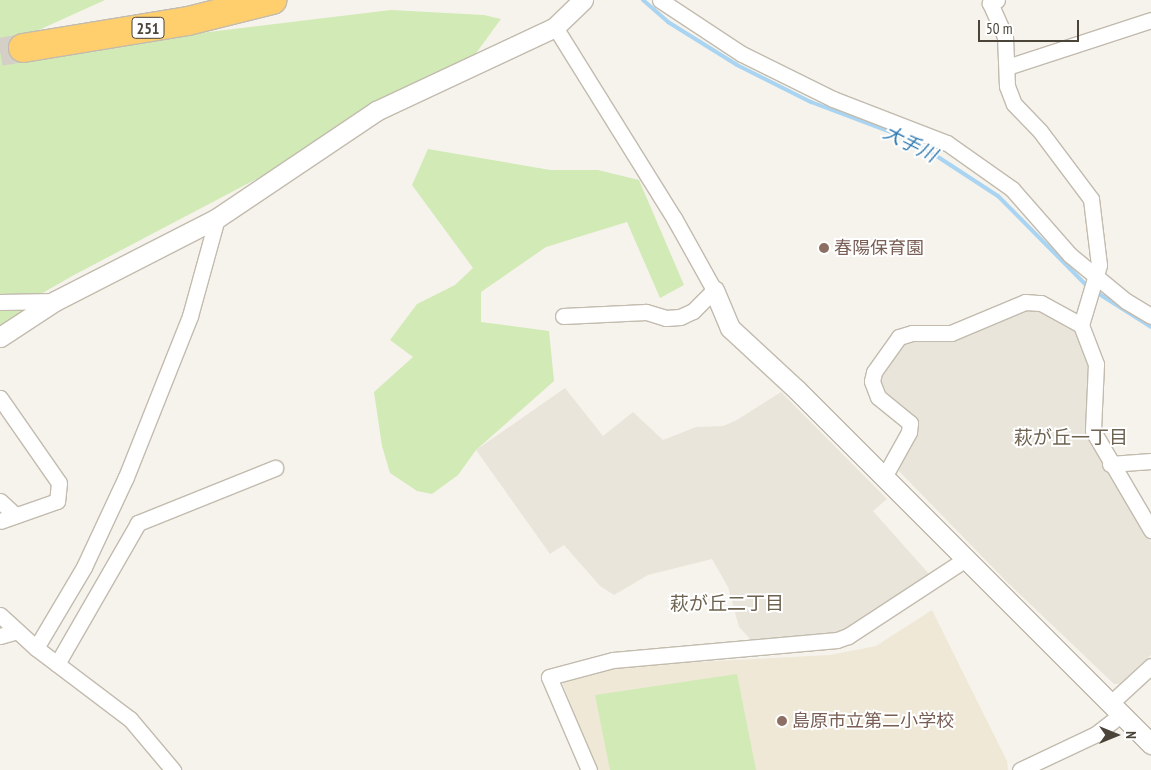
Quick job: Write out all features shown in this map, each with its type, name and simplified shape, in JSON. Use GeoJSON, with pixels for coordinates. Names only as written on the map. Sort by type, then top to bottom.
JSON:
{"type":"FeatureCollection","features":[{"type":"Feature","properties":{"kind":"highway","name":"251"},"geometry":{"type":"LineString","coordinates":[[23,48],[188,21],[272,0]]}},
{"type":"Feature","properties":{"kind":"street"},"geometry":{"type":"LineString","coordinates":[[0,337],[55,301],[217,218],[376,111],[555,28],[583,0]]}},
{"type":"Feature","properties":{"kind":"street"},"geometry":{"type":"LineString","coordinates":[[660,0],[742,54],[833,99],[947,143],[1012,189],[1070,255],[1093,285],[1151,316]]}},
{"type":"Feature","properties":{"kind":"street"},"geometry":{"type":"LineString","coordinates":[[997,0],[990,3],[1005,36],[1007,86],[1014,104],[1040,131],[1092,199],[1099,251],[1093,285],[1081,325],[1096,364],[1093,431],[1110,464],[1151,530]]}},
{"type":"Feature","properties":{"kind":"street"},"geometry":{"type":"LineString","coordinates":[[1007,67],[1151,20]]}},
{"type":"Feature","properties":{"kind":"street"},"geometry":{"type":"LineString","coordinates":[[555,28],[674,218],[714,290],[730,328],[967,558],[1117,707],[1151,744]]}},
{"type":"Feature","properties":{"kind":"street"},"geometry":{"type":"LineString","coordinates":[[36,648],[84,567],[126,478],[190,316],[217,218]]}},
{"type":"Feature","properties":{"kind":"street"},"geometry":{"type":"LineString","coordinates":[[563,316],[646,312],[666,318],[680,317],[693,311],[714,290]]}},
{"type":"Feature","properties":{"kind":"street"},"geometry":{"type":"LineString","coordinates":[[0,302],[55,301]]}},
{"type":"Feature","properties":{"kind":"street"},"geometry":{"type":"LineString","coordinates":[[884,477],[909,432],[910,423],[878,397],[872,381],[874,372],[899,337],[912,332],[951,333],[1025,302],[1041,303],[1081,325]]}},
{"type":"Feature","properties":{"kind":"street"},"geometry":{"type":"LineString","coordinates":[[0,398],[60,483],[57,501],[0,521]]}},
{"type":"Feature","properties":{"kind":"street"},"geometry":{"type":"LineString","coordinates":[[1110,464],[1151,461]]}},
{"type":"Feature","properties":{"kind":"street"},"geometry":{"type":"LineString","coordinates":[[57,664],[138,523],[275,468]]}},
{"type":"Feature","properties":{"kind":"street"},"geometry":{"type":"LineString","coordinates":[[0,501],[15,515]]}},
{"type":"Feature","properties":{"kind":"street"},"geometry":{"type":"LineString","coordinates":[[589,770],[558,702],[549,676],[613,660],[837,640],[848,636],[967,558]]}},
{"type":"Feature","properties":{"kind":"street"},"geometry":{"type":"LineString","coordinates":[[0,615],[36,648],[130,719],[174,770]]}},
{"type":"Feature","properties":{"kind":"street"},"geometry":{"type":"LineString","coordinates":[[0,636],[17,631]]}},
{"type":"Feature","properties":{"kind":"street"},"geometry":{"type":"LineString","coordinates":[[1020,770],[1096,734],[1151,666]]}},
{"type":"Feature","properties":{"kind":"shaded area"},"geometry":{"type":"Polygon","coordinates":[[[1037,307],[1078,331],[1089,360],[1087,430],[1091,444],[1151,542],[1151,655],[1119,684],[1114,684],[1007,582],[895,467],[918,424],[913,415],[883,396],[879,389],[880,375],[902,342],[1037,307]]]}},
{"type":"Feature","properties":{"kind":"shaded area"},"geometry":{"type":"Polygon","coordinates":[[[565,388],[603,436],[633,412],[663,440],[696,427],[723,426],[737,420],[781,392],[887,499],[873,511],[929,574],[922,584],[847,631],[753,642],[739,627],[728,587],[712,559],[648,575],[614,595],[600,586],[564,545],[550,554],[476,450],[565,388]]]}},
{"type":"Feature","properties":{"kind":"shaded area","name":"島原市立第二小学校"},"geometry":{"type":"Polygon","coordinates":[[[932,610],[1007,761],[1008,770],[596,770],[562,682],[622,666],[830,655],[876,646],[932,610]]]}},
{"type":"Feature","properties":{"kind":"green space"},"geometry":{"type":"Polygon","coordinates":[[[0,0],[105,0],[10,43],[184,35],[391,10],[484,15],[501,19],[474,56],[268,173],[74,275],[18,307],[28,308],[0,326],[0,0]]]}},
{"type":"Feature","properties":{"kind":"green space"},"geometry":{"type":"Polygon","coordinates":[[[428,149],[550,170],[598,170],[639,180],[684,285],[660,298],[627,222],[546,247],[481,292],[481,322],[549,331],[554,381],[476,450],[458,475],[432,494],[417,491],[390,473],[382,446],[374,392],[413,357],[390,340],[417,304],[455,285],[473,268],[412,185],[428,149]]]}},
{"type":"Feature","properties":{"kind":"green space"},"geometry":{"type":"Polygon","coordinates":[[[737,674],[756,770],[610,770],[595,695],[737,674]]]}},
{"type":"Feature","properties":{"kind":"waterway","name":"大手川"},"geometry":{"type":"LineString","coordinates":[[643,0],[668,22],[737,65],[811,102],[899,135],[935,155],[998,196],[1088,287]]}},
{"type":"Feature","properties":{"kind":"waterway","name":"大手川"},"geometry":{"type":"LineString","coordinates":[[1096,292],[1151,327]]}},
{"type":"Feature","properties":{"kind":"tunnel"},"geometry":{"type":"LineString","coordinates":[[0,52],[23,48]]}},
{"type":"Feature","properties":{"kind":"place","name":"春陽保育園"},"geometry":{"type":"Point","coordinates":[824,248]}},
{"type":"Feature","properties":{"kind":"place","name":"島原市立第二小学校"},"geometry":{"type":"Point","coordinates":[782,721]}},
{"type":"Feature","properties":{"kind":"district","name":"萩が丘一丁目"},"geometry":{"type":"Point","coordinates":[1071,438]}},
{"type":"Feature","properties":{"kind":"district","name":"萩が丘二丁目"},"geometry":{"type":"Point","coordinates":[727,604]}}]}
